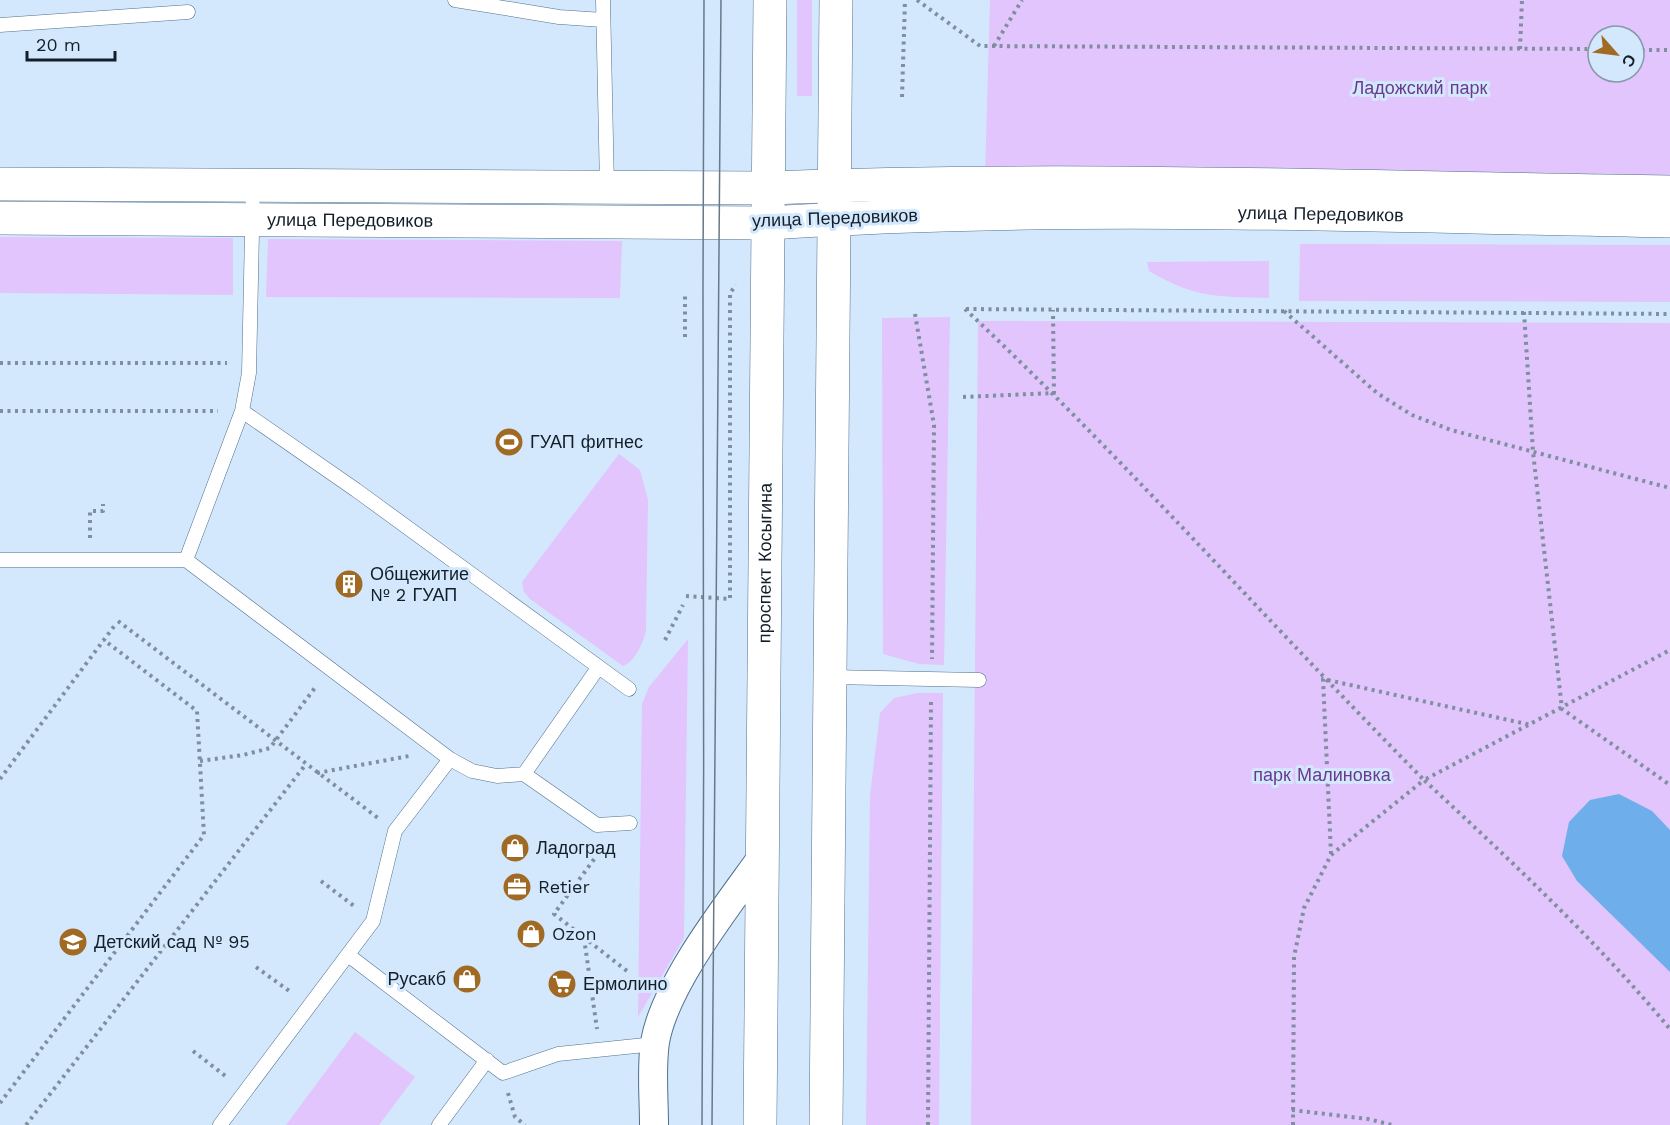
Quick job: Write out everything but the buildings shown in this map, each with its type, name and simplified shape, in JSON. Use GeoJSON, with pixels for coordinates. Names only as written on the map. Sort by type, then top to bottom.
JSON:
{"type":"FeatureCollection","features":[{"type":"Feature","properties":{"kind":"main road","name":"проспект Косыгина"},"geometry":{"type":"LineString","coordinates":[[760,1125],[770,0]]}},
{"type":"Feature","properties":{"kind":"main road"},"geometry":{"type":"LineString","coordinates":[[826,1125],[836,0]]}},
{"type":"Feature","properties":{"kind":"main road","name":"улица Передовиков"},"geometry":{"type":"LineString","coordinates":[[0,184],[769,188],[835,185],[1170,182],[1670,192]]}},
{"type":"Feature","properties":{"kind":"main road","name":"улица Передовиков"},"geometry":{"type":"LineString","coordinates":[[0,218],[769,223],[925,214],[1168,213],[1670,221]]}},
{"type":"Feature","properties":{"kind":"street"},"geometry":{"type":"LineString","coordinates":[[654,1125],[655,1044],[661,1019],[672,994],[714,924],[764,856]]}},
{"type":"Feature","properties":{"kind":"lane"},"geometry":{"type":"LineString","coordinates":[[455,0],[559,17],[603,20]]}},
{"type":"Feature","properties":{"kind":"lane"},"geometry":{"type":"LineString","coordinates":[[603,0],[607,187]]}},
{"type":"Feature","properties":{"kind":"lane"},"geometry":{"type":"LineString","coordinates":[[0,25],[188,12]]}},
{"type":"Feature","properties":{"kind":"lane"},"geometry":{"type":"LineString","coordinates":[[186,560],[242,411],[249,363],[253,185]]}},
{"type":"Feature","properties":{"kind":"lane"},"geometry":{"type":"LineString","coordinates":[[242,411],[356,490],[629,689]]}},
{"type":"Feature","properties":{"kind":"lane"},"geometry":{"type":"LineString","coordinates":[[0,560],[186,560],[450,759],[472,771],[497,776],[524,774],[597,825],[630,823]]}},
{"type":"Feature","properties":{"kind":"lane"},"geometry":{"type":"LineString","coordinates":[[524,774],[598,668]]}},
{"type":"Feature","properties":{"kind":"lane"},"geometry":{"type":"LineString","coordinates":[[830,677],[979,680]]}},
{"type":"Feature","properties":{"kind":"lane"},"geometry":{"type":"LineString","coordinates":[[220,1125],[373,921],[395,831],[450,759]]}},
{"type":"Feature","properties":{"kind":"lane"},"geometry":{"type":"LineString","coordinates":[[348,955],[503,1073],[558,1054],[655,1044]]}},
{"type":"Feature","properties":{"kind":"lane"},"geometry":{"type":"LineString","coordinates":[[439,1125],[487,1060]]}},
{"type":"Feature","properties":{"kind":"path"},"geometry":{"type":"LineString","coordinates":[[902,97],[905,0]]}},
{"type":"Feature","properties":{"kind":"path"},"geometry":{"type":"LineString","coordinates":[[917,0],[980,46],[1586,49]]}},
{"type":"Feature","properties":{"kind":"path"},"geometry":{"type":"LineString","coordinates":[[994,46],[1022,0]]}},
{"type":"Feature","properties":{"kind":"path"},"geometry":{"type":"LineString","coordinates":[[1520,48],[1522,0]]}},
{"type":"Feature","properties":{"kind":"path"},"geometry":{"type":"LineString","coordinates":[[1646,50],[1670,50]]}},
{"type":"Feature","properties":{"kind":"path"},"geometry":{"type":"LineString","coordinates":[[686,596],[730,598],[730,293],[736,285]]}},
{"type":"Feature","properties":{"kind":"path"},"geometry":{"type":"LineString","coordinates":[[685,293],[685,337]]}},
{"type":"Feature","properties":{"kind":"path"},"geometry":{"type":"LineString","coordinates":[[1670,314],[965,309],[1054,393],[1216,560],[1323,679],[1424,780],[1542,889],[1638,991],[1670,1029]]}},
{"type":"Feature","properties":{"kind":"path"},"geometry":{"type":"LineString","coordinates":[[1053,310],[1054,393]]}},
{"type":"Feature","properties":{"kind":"path"},"geometry":{"type":"LineString","coordinates":[[1284,311],[1377,393],[1412,415],[1451,429],[1670,488]]}},
{"type":"Feature","properties":{"kind":"path"},"geometry":{"type":"LineString","coordinates":[[1524,312],[1533,452],[1562,709],[1670,785]]}},
{"type":"Feature","properties":{"kind":"path"},"geometry":{"type":"LineString","coordinates":[[915,314],[934,426],[928,1125]]}},
{"type":"Feature","properties":{"kind":"path"},"geometry":{"type":"LineString","coordinates":[[0,363],[249,363]]}},
{"type":"Feature","properties":{"kind":"path"},"geometry":{"type":"LineString","coordinates":[[963,397],[1054,393]]}},
{"type":"Feature","properties":{"kind":"path"},"geometry":{"type":"LineString","coordinates":[[0,411],[242,411]]}},
{"type":"Feature","properties":{"kind":"path"},"geometry":{"type":"LineString","coordinates":[[90,560],[90,511],[103,511],[103,504]]}},
{"type":"Feature","properties":{"kind":"path"},"geometry":{"type":"LineString","coordinates":[[665,640],[683,605]]}},
{"type":"Feature","properties":{"kind":"path"},"geometry":{"type":"LineString","coordinates":[[0,779],[117,623],[395,831]]}},
{"type":"Feature","properties":{"kind":"path"},"geometry":{"type":"LineString","coordinates":[[0,1103],[204,835],[197,711],[104,640]]}},
{"type":"Feature","properties":{"kind":"path"},"geometry":{"type":"LineString","coordinates":[[1293,1125],[1294,957],[1304,909],[1331,855],[1424,780],[1670,650]]}},
{"type":"Feature","properties":{"kind":"path"},"geometry":{"type":"LineString","coordinates":[[200,761],[243,755],[270,748],[330,668]]}},
{"type":"Feature","properties":{"kind":"path"},"geometry":{"type":"LineString","coordinates":[[1323,679],[1531,725]]}},
{"type":"Feature","properties":{"kind":"path"},"geometry":{"type":"LineString","coordinates":[[1323,679],[1331,855]]}},
{"type":"Feature","properties":{"kind":"path"},"geometry":{"type":"LineString","coordinates":[[317,773],[439,750]]}},
{"type":"Feature","properties":{"kind":"path"},"geometry":{"type":"LineString","coordinates":[[26,1125],[306,764]]}},
{"type":"Feature","properties":{"kind":"path"},"geometry":{"type":"LineString","coordinates":[[606,842],[554,914],[627,971]]}},
{"type":"Feature","properties":{"kind":"path"},"geometry":{"type":"LineString","coordinates":[[321,880],[373,921]]}},
{"type":"Feature","properties":{"kind":"path"},"geometry":{"type":"LineString","coordinates":[[584,937],[600,1049]]}},
{"type":"Feature","properties":{"kind":"path"},"geometry":{"type":"LineString","coordinates":[[256,967],[309,1006]]}},
{"type":"Feature","properties":{"kind":"path"},"geometry":{"type":"LineString","coordinates":[[193,1051],[245,1091]]}},
{"type":"Feature","properties":{"kind":"path"},"geometry":{"type":"LineString","coordinates":[[503,1073],[514,1117],[525,1125]]}},
{"type":"Feature","properties":{"kind":"path"},"geometry":{"type":"LineString","coordinates":[[1292,1110],[1368,1119],[1392,1125]]}},
{"type":"Feature","properties":{"kind":"green space"},"geometry":{"type":"Polygon","coordinates":[[[797,0],[812,0],[812,96],[797,96],[797,0]]]}},
{"type":"Feature","properties":{"kind":"green space","name":"Ладожский парк"},"geometry":{"type":"Polygon","coordinates":[[[990,0],[1670,0],[1670,178],[985,175],[990,0]]]}},
{"type":"Feature","properties":{"kind":"green space"},"geometry":{"type":"Polygon","coordinates":[[[0,237],[233,238],[233,295],[0,293],[0,237]]]}},
{"type":"Feature","properties":{"kind":"green space"},"geometry":{"type":"Polygon","coordinates":[[[268,239],[622,241],[620,298],[266,297],[268,239]]]}},
{"type":"Feature","properties":{"kind":"green space"},"geometry":{"type":"Polygon","coordinates":[[[1300,244],[1670,245],[1670,302],[1299,301],[1300,244]]]}},
{"type":"Feature","properties":{"kind":"green space"},"geometry":{"type":"Polygon","coordinates":[[[1269,261],[1269,298],[1220,296],[1194,291],[1149,271],[1147,262],[1269,261]]]}},
{"type":"Feature","properties":{"kind":"green space"},"geometry":{"type":"Polygon","coordinates":[[[950,317],[944,665],[919,664],[883,654],[882,318],[950,317]]]}},
{"type":"Feature","properties":{"kind":"green space","name":"парк Малиновка"},"geometry":{"type":"Polygon","coordinates":[[[978,321],[1670,323],[1670,1125],[971,1125],[978,321]]]}},
{"type":"Feature","properties":{"kind":"green space"},"geometry":{"type":"Polygon","coordinates":[[[619,454],[640,470],[648,500],[646,631],[635,656],[623,666],[530,599],[524,592],[522,582],[619,454]]]}},
{"type":"Feature","properties":{"kind":"green space"},"geometry":{"type":"Polygon","coordinates":[[[688,639],[684,938],[638,1017],[642,704],[649,687],[688,639]]]}},
{"type":"Feature","properties":{"kind":"green space"},"geometry":{"type":"Polygon","coordinates":[[[918,693],[943,693],[939,1125],[866,1125],[870,795],[880,713],[894,698],[918,693]]]}},
{"type":"Feature","properties":{"kind":"green space"},"geometry":{"type":"Polygon","coordinates":[[[355,1032],[415,1077],[379,1125],[286,1125],[355,1032]]]}},
{"type":"Feature","properties":{"kind":"water"},"geometry":{"type":"Polygon","coordinates":[[[1619,794],[1652,811],[1670,830],[1670,972],[1577,881],[1562,856],[1569,822],[1590,800],[1619,794]]]}},
{"type":"Feature","properties":{"kind":"tram line"},"geometry":{"type":"LineString","coordinates":[[702,1125],[704,0]]}},
{"type":"Feature","properties":{"kind":"tram line"},"geometry":{"type":"LineString","coordinates":[[712,1125],[721,0]]}},
{"type":"Feature","properties":{"kind":"place","name":"ГУАП фитнес"},"geometry":{"type":"Point","coordinates":[509,442]}},
{"type":"Feature","properties":{"kind":"place","name":"Общежитие № 2 ГУАП"},"geometry":{"type":"Point","coordinates":[349,584]}},
{"type":"Feature","properties":{"kind":"place","name":"Ладоград"},"geometry":{"type":"Point","coordinates":[515,848]}},
{"type":"Feature","properties":{"kind":"place","name":"Retier"},"geometry":{"type":"Point","coordinates":[517,887]}},
{"type":"Feature","properties":{"kind":"place","name":"Ozon"},"geometry":{"type":"Point","coordinates":[531,934]}},
{"type":"Feature","properties":{"kind":"place","name":"Детский сад № 95"},"geometry":{"type":"Point","coordinates":[73,942]}},
{"type":"Feature","properties":{"kind":"place","name":"Русакб"},"geometry":{"type":"Point","coordinates":[467,979]}},
{"type":"Feature","properties":{"kind":"place","name":"Ермолино"},"geometry":{"type":"Point","coordinates":[562,984]}}]}
